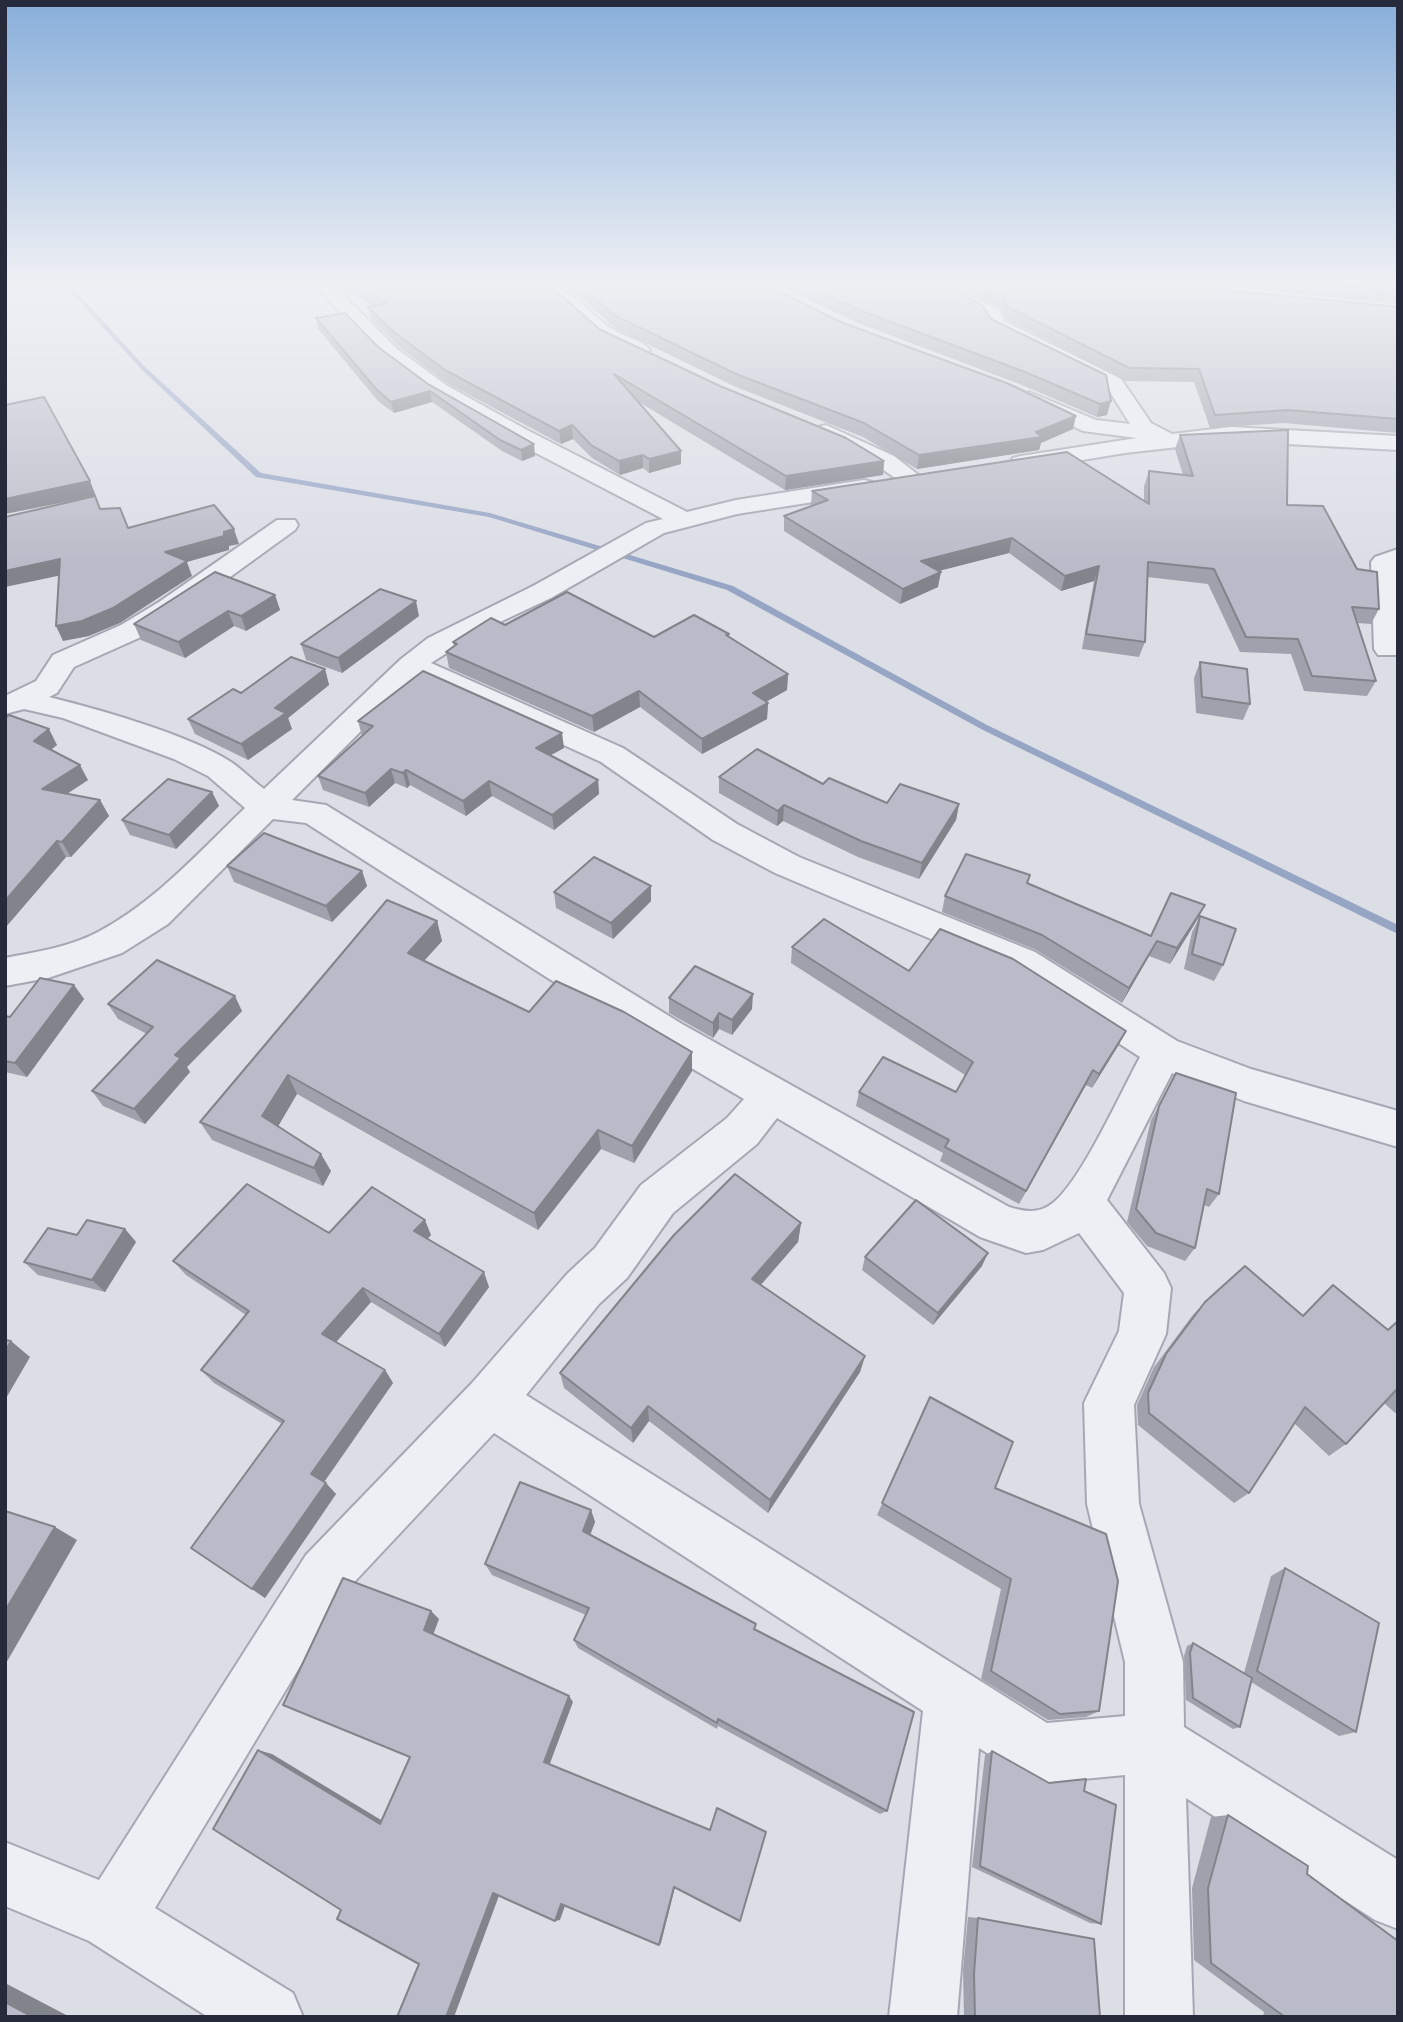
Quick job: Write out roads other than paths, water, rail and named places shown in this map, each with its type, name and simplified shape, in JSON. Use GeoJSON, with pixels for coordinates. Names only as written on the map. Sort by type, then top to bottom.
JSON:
{"type":"FeatureCollection","features":[{"type":"Feature","properties":{"kind":"street"},"geometry":{"type":"LineString","coordinates":[[423,377],[519,435],[682,519]]}},
{"type":"Feature","properties":{"kind":"street"},"geometry":{"type":"LineString","coordinates":[[1102,377],[1114,383],[1129,402],[1137,421],[1158,436]]}},
{"type":"Feature","properties":{"kind":"street"},"geometry":{"type":"LineString","coordinates":[[1014,391],[1091,426],[1126,432],[1158,436],[1269,434],[1398,443]]}},
{"type":"Feature","properties":{"kind":"street"},"geometry":{"type":"LineString","coordinates":[[5,972],[48,964],[109,943],[155,915],[411,665],[473,624],[542,592],[655,528],[682,519],[926,478],[806,423]]}},
{"type":"Feature","properties":{"kind":"street"},"geometry":{"type":"LineString","coordinates":[[993,468],[1158,436]]}},
{"type":"Feature","properties":{"kind":"street"},"geometry":{"type":"LineString","coordinates":[[15,704],[47,687],[63,661],[131,631],[169,608],[286,525]]}},
{"type":"Feature","properties":{"kind":"street"},"geometry":{"type":"LineString","coordinates":[[1388,649],[1384,562],[1398,557]]}},
{"type":"Feature","properties":{"kind":"street"},"geometry":{"type":"LineString","coordinates":[[411,665],[473,690],[612,755],[677,796],[725,832],[787,865],[1022,962],[1163,1052],[1244,1084],[1398,1129]]}},
{"type":"Feature","properties":{"kind":"street"},"geometry":{"type":"LineString","coordinates":[[15,704],[73,712],[186,752],[219,769],[265,807],[314,813],[667,1035],[996,1223],[1026,1233],[1043,1230],[1070,1216],[1095,1181],[1163,1052]]}},
{"type":"Feature","properties":{"kind":"street"},"geometry":{"type":"LineString","coordinates":[[112,1918],[325,1574],[490,1401],[583,1289],[611,1263],[657,1199],[741,1131],[772,1095]]}},
{"type":"Feature","properties":{"kind":"street"},"geometry":{"type":"LineString","coordinates":[[1081,1201],[1148,1288],[1142,1334],[1109,1403],[1113,1504],[1154,1662],[1159,2017]]}},
{"type":"Feature","properties":{"kind":"street"},"geometry":{"type":"LineString","coordinates":[[490,1401],[1041,1753],[1154,1744],[1398,1897]]}},
{"type":"Feature","properties":{"kind":"street"},"geometry":{"type":"LineString","coordinates":[[923,2017],[954,1696]]}},
{"type":"Feature","properties":{"kind":"street"},"geometry":{"type":"LineString","coordinates":[[5,1874],[112,1918],[269,2017]]}},
{"type":"Feature","properties":{"kind":"waterway"},"geometry":{"type":"LineString","coordinates":[[153,377],[259,475],[490,515],[730,588],[984,727],[1398,930]]}}]}
